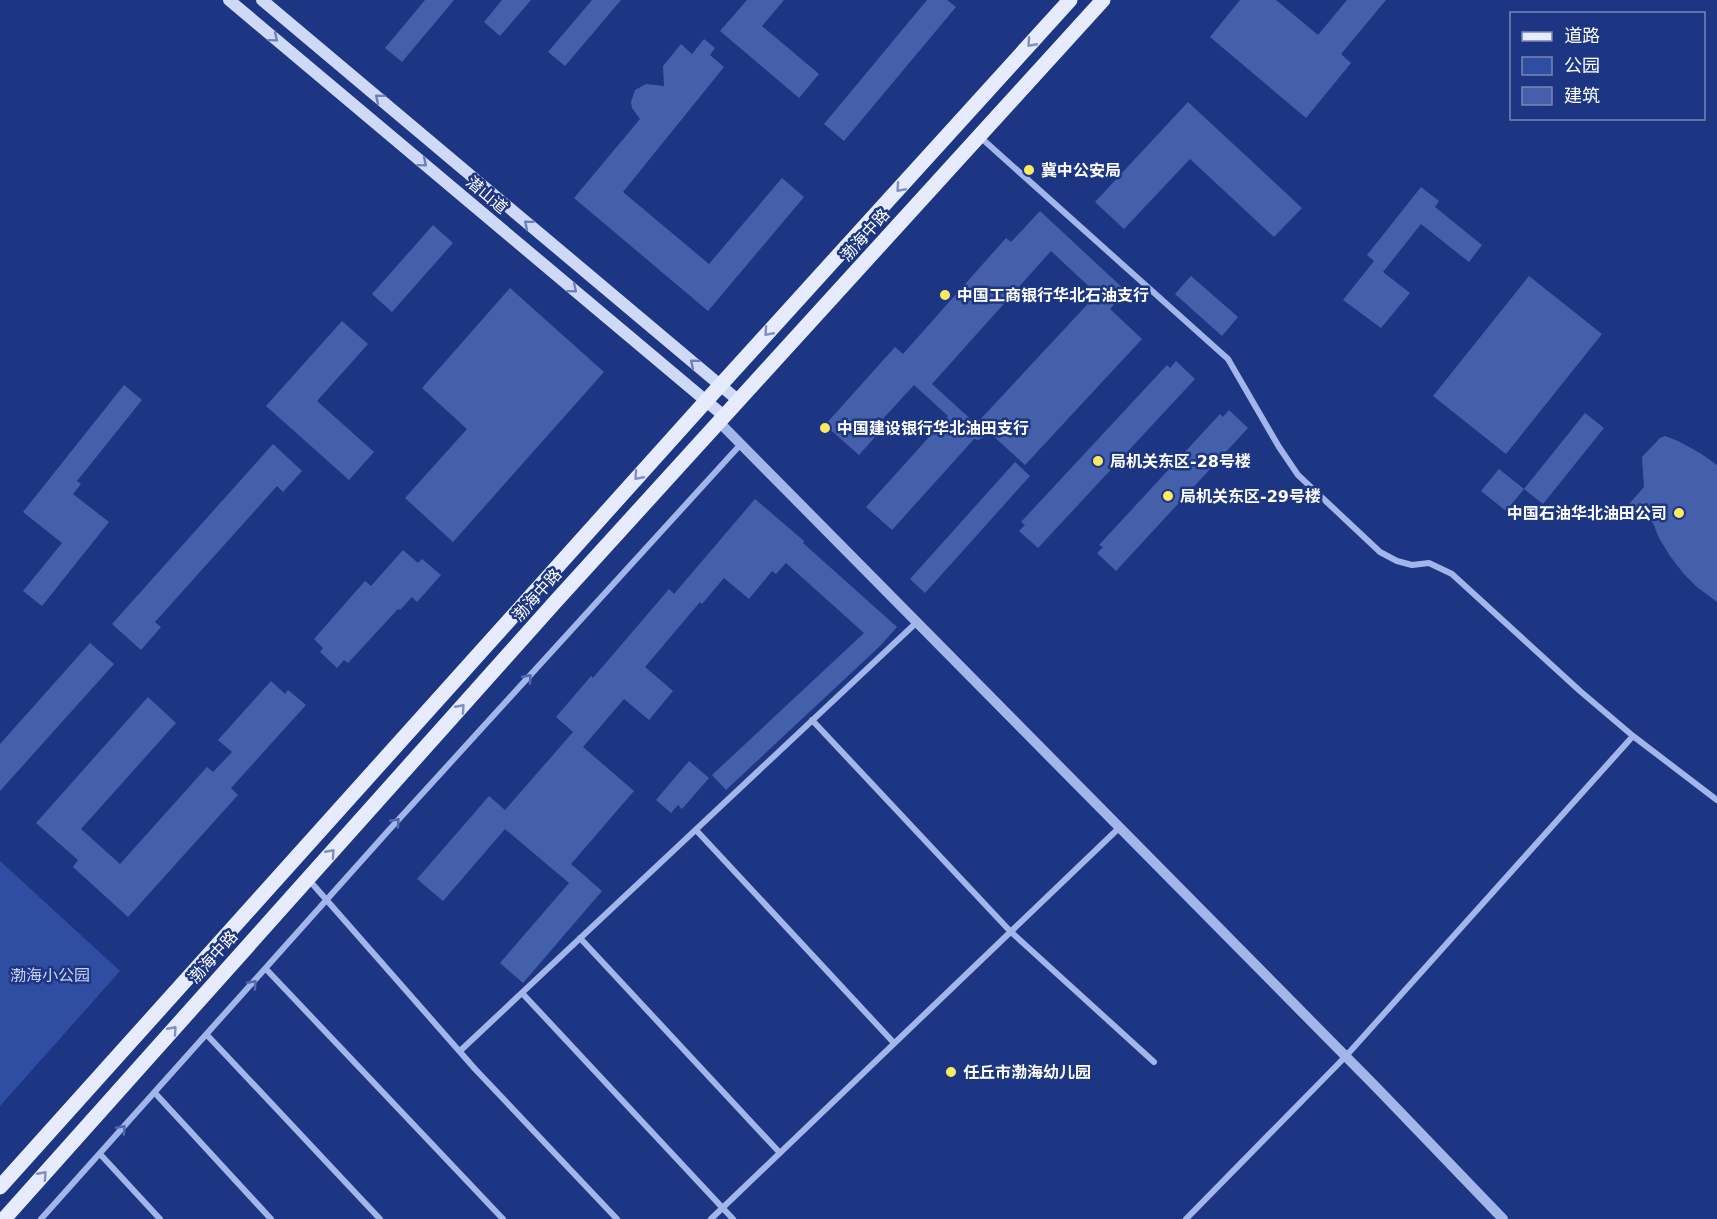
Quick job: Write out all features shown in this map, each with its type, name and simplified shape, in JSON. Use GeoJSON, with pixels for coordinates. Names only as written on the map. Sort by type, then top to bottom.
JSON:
{"type":"FeatureCollection","features":[{"type":"Feature","properties":{"kind":"main road","name":"潜山道"},"geometry":{"type":"LineString","coordinates":[[229,0],[706,401],[722,419]]}},
{"type":"Feature","properties":{"kind":"main road","name":"潜山道"},"geometry":{"type":"LineString","coordinates":[[262,0],[739,400]]}},
{"type":"Feature","properties":{"kind":"main road","name":"渤海中路"},"geometry":{"type":"LineString","coordinates":[[0,1187],[720,385],[1070,0]]}},
{"type":"Feature","properties":{"kind":"main road","name":"渤海中路"},"geometry":{"type":"LineString","coordinates":[[4,1219],[556,601],[1103,0]]}},
{"type":"Feature","properties":{"kind":"street"},"geometry":{"type":"LineString","coordinates":[[979,136],[1228,359],[1279,447],[1298,475],[1380,552],[1397,561],[1412,565],[1429,563],[1452,574],[1580,692],[1717,800]]}},
{"type":"Feature","properties":{"kind":"street"},"geometry":{"type":"LineString","coordinates":[[722,419],[741,444],[1346,1056],[1503,1219]]}},
{"type":"Feature","properties":{"kind":"street"},"geometry":{"type":"LineString","coordinates":[[41,1219],[741,444]]}},
{"type":"Feature","properties":{"kind":"street"},"geometry":{"type":"LineString","coordinates":[[460,1051],[917,622]]}},
{"type":"Feature","properties":{"kind":"street"},"geometry":{"type":"LineString","coordinates":[[812,720],[1011,931],[1154,1062]]}},
{"type":"Feature","properties":{"kind":"street"},"geometry":{"type":"LineString","coordinates":[[1186,1219],[1346,1056],[1633,736]]}},
{"type":"Feature","properties":{"kind":"street"},"geometry":{"type":"LineString","coordinates":[[711,1219],[1120,828]]}},
{"type":"Feature","properties":{"kind":"street"},"geometry":{"type":"LineString","coordinates":[[696,830],[894,1043]]}},
{"type":"Feature","properties":{"kind":"street"},"geometry":{"type":"LineString","coordinates":[[308,878],[460,1051],[617,1219]]}},
{"type":"Feature","properties":{"kind":"street"},"geometry":{"type":"LineString","coordinates":[[580,938],[780,1153]]}},
{"type":"Feature","properties":{"kind":"street"},"geometry":{"type":"LineString","coordinates":[[266,969],[503,1219]]}},
{"type":"Feature","properties":{"kind":"street"},"geometry":{"type":"LineString","coordinates":[[522,993],[733,1219]]}},
{"type":"Feature","properties":{"kind":"street"},"geometry":{"type":"LineString","coordinates":[[207,1035],[380,1219]]}},
{"type":"Feature","properties":{"kind":"street"},"geometry":{"type":"LineString","coordinates":[[155,1093],[271,1219]]}},
{"type":"Feature","properties":{"kind":"street"},"geometry":{"type":"LineString","coordinates":[[100,1154],[160,1219]]}},
{"type":"Feature","properties":{"kind":"green space","name":"渤海小公园"},"geometry":{"type":"Polygon","coordinates":[[[0,861],[120,971],[0,1106],[0,861]]]}},
{"type":"Feature","properties":{"kind":"building"},"geometry":{"type":"Polygon","coordinates":[[[425,0],[454,0],[402,62],[385,48],[425,0]]]}},
{"type":"Feature","properties":{"kind":"building"},"geometry":{"type":"Polygon","coordinates":[[[502,0],[531,0],[500,36],[484,22],[502,0]]]}},
{"type":"Feature","properties":{"kind":"building"},"geometry":{"type":"Polygon","coordinates":[[[592,0],[621,0],[565,66],[548,52],[592,0]]]}},
{"type":"Feature","properties":{"kind":"building"},"geometry":{"type":"Polygon","coordinates":[[[747,0],[784,0],[762,26],[819,74],[799,98],[720,31],[747,0]]]}},
{"type":"Feature","properties":{"kind":"building"},"geometry":{"type":"Polygon","coordinates":[[[927,0],[947,0],[956,7],[844,141],[824,124],[927,0]]]}},
{"type":"Feature","properties":{"kind":"building"},"geometry":{"type":"Polygon","coordinates":[[[1240,0],[1276,0],[1318,35],[1347,0],[1386,0],[1341,54],[1351,63],[1306,118],[1210,37],[1240,0]]]}},
{"type":"Feature","properties":{"kind":"building"},"geometry":{"type":"Polygon","coordinates":[[[704,39],[715,48],[710,55],[724,67],[623,192],[709,264],[782,178],[804,197],[708,311],[574,198],[640,119],[632,108],[631,102],[635,90],[646,84],[664,86],[663,66],[681,44],[692,54],[704,39]]]}},
{"type":"Feature","properties":{"kind":"building"},"geometry":{"type":"Polygon","coordinates":[[[1188,102],[1302,208],[1274,237],[1190,159],[1124,229],[1095,202],[1188,102]]]}},
{"type":"Feature","properties":{"kind":"building"},"geometry":{"type":"Polygon","coordinates":[[[1421,187],[1439,201],[1435,207],[1482,245],[1469,262],[1421,224],[1383,272],[1410,293],[1381,328],[1343,300],[1374,261],[1367,255],[1421,187]]]}},
{"type":"Feature","properties":{"kind":"building"},"geometry":{"type":"Polygon","coordinates":[[[1040,211],[1126,291],[1110,309],[1142,339],[1025,465],[991,434],[978,440],[974,439],[892,530],[866,507],[948,416],[914,385],[870,433],[875,437],[859,455],[825,425],[895,347],[903,354],[1006,238],[1011,242],[1040,211]],[[1051,251],[932,384],[976,424],[1097,294],[1051,251]]]}},
{"type":"Feature","properties":{"kind":"building"},"geometry":{"type":"Polygon","coordinates":[[[433,225],[453,243],[392,312],[372,294],[433,225]]]}},
{"type":"Feature","properties":{"kind":"building"},"geometry":{"type":"Polygon","coordinates":[[[1191,276],[1238,317],[1222,336],[1175,294],[1191,276]]]}},
{"type":"Feature","properties":{"kind":"building"},"geometry":{"type":"Polygon","coordinates":[[[1529,276],[1602,334],[1506,454],[1433,396],[1529,276]]]}},
{"type":"Feature","properties":{"kind":"building"},"geometry":{"type":"Polygon","coordinates":[[[510,288],[604,372],[453,542],[405,498],[467,429],[422,388],[510,288]]]}},
{"type":"Feature","properties":{"kind":"building"},"geometry":{"type":"Polygon","coordinates":[[[342,321],[368,344],[317,401],[374,452],[349,480],[266,406],[342,321]]]}},
{"type":"Feature","properties":{"kind":"building","name":"局机关东区-28号楼"},"geometry":{"type":"Polygon","coordinates":[[[1176,361],[1195,379],[1038,548],[1019,531],[1025,525],[1021,522],[1167,365],[1170,368],[1176,361]]]}},
{"type":"Feature","properties":{"kind":"building"},"geometry":{"type":"Polygon","coordinates":[[[124,385],[142,400],[77,481],[81,484],[73,494],[109,522],[42,606],[23,591],[62,543],[23,512],[124,385]]]}},
{"type":"Feature","properties":{"kind":"building","name":"局机关东区-29号楼"},"geometry":{"type":"Polygon","coordinates":[[[1229,410],[1248,428],[1116,571],[1097,553],[1103,547],[1099,545],[1220,414],[1223,417],[1229,410]]]}},
{"type":"Feature","properties":{"kind":"building"},"geometry":{"type":"Polygon","coordinates":[[[1585,413],[1604,428],[1543,504],[1524,489],[1585,413]]]}},
{"type":"Feature","properties":{"kind":"building","name":"中国石油华北油田公司"},"geometry":{"type":"Polygon","coordinates":[[[1665,436],[1700,453],[1717,465],[1717,602],[1683,573],[1659,538],[1653,523],[1629,504],[1644,487],[1642,457],[1660,438],[1665,436]]]}},
{"type":"Feature","properties":{"kind":"building"},"geometry":{"type":"Polygon","coordinates":[[[273,444],[302,471],[283,492],[277,486],[155,622],[161,627],[141,650],[112,624],[273,444]]]}},
{"type":"Feature","properties":{"kind":"building"},"geometry":{"type":"Polygon","coordinates":[[[1015,462],[1030,476],[925,593],[910,579],[1015,462]]]}},
{"type":"Feature","properties":{"kind":"building"},"geometry":{"type":"Polygon","coordinates":[[[1499,469],[1524,489],[1506,511],[1481,491],[1499,469]]]}},
{"type":"Feature","properties":{"kind":"building"},"geometry":{"type":"Polygon","coordinates":[[[755,499],[897,627],[880,646],[726,790],[712,775],[864,633],[786,563],[776,574],[772,571],[749,599],[724,578],[702,604],[700,602],[645,667],[673,691],[649,720],[624,699],[583,747],[634,791],[571,864],[602,891],[523,983],[500,963],[569,883],[505,829],[443,901],[417,879],[489,796],[505,810],[573,732],[556,717],[591,676],[593,678],[669,589],[674,594],[755,499]]]}},
{"type":"Feature","properties":{"kind":"building"},"geometry":{"type":"Polygon","coordinates":[[[403,550],[418,563],[422,559],[441,575],[417,602],[412,597],[348,663],[344,660],[337,668],[320,652],[323,648],[314,639],[365,581],[371,586],[403,550]]]}},
{"type":"Feature","properties":{"kind":"building"},"geometry":{"type":"Polygon","coordinates":[[[90,643],[114,664],[0,791],[0,744],[90,643]]]}},
{"type":"Feature","properties":{"kind":"building"},"geometry":{"type":"Polygon","coordinates":[[[271,681],[285,694],[288,690],[306,705],[231,788],[238,795],[128,917],[73,867],[78,860],[36,823],[148,697],[176,723],[81,829],[120,864],[207,767],[213,772],[232,752],[218,740],[271,681]]]}},
{"type":"Feature","properties":{"kind":"building"},"geometry":{"type":"Polygon","coordinates":[[[689,761],[709,778],[682,809],[678,805],[671,813],[656,800],[689,761]]]}},
{"type":"Feature","properties":{"kind":"place","name":"冀中公安局"},"geometry":{"type":"Point","coordinates":[1029,170]}},
{"type":"Feature","properties":{"kind":"place","name":"中国工商银行华北石油支行"},"geometry":{"type":"Point","coordinates":[945,295]}},
{"type":"Feature","properties":{"kind":"place","name":"中国建设银行华北油田支行"},"geometry":{"type":"Point","coordinates":[825,428]}},
{"type":"Feature","properties":{"kind":"place","name":"局机关东区-28号楼"},"geometry":{"type":"Point","coordinates":[1098,461]}},
{"type":"Feature","properties":{"kind":"place","name":"局机关东区-29号楼"},"geometry":{"type":"Point","coordinates":[1168,496]}},
{"type":"Feature","properties":{"kind":"place","name":"中国石油华北油田公司"},"geometry":{"type":"Point","coordinates":[1679,513]}},
{"type":"Feature","properties":{"kind":"place","name":"任丘市渤海幼儿园"},"geometry":{"type":"Point","coordinates":[951,1072]}}]}
